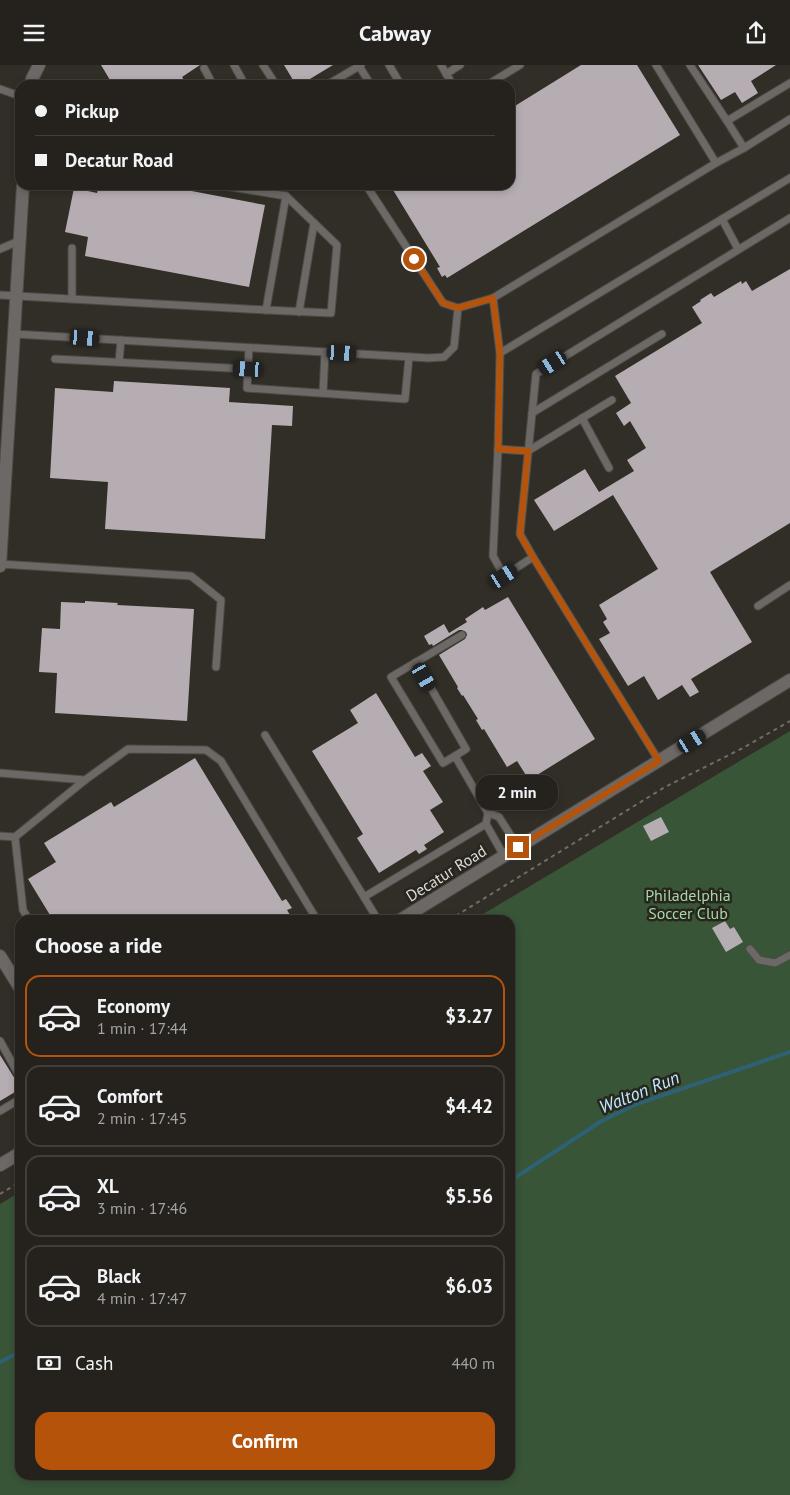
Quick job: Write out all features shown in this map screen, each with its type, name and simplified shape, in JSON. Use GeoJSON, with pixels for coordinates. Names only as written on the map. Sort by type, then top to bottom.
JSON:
{"type":"FeatureCollection","features":[{"type":"Feature","properties":{"kind":"street"},"geometry":{"type":"LineString","coordinates":[[32,80],[38,65]]}},
{"type":"Feature","properties":{"kind":"street"},"geometry":{"type":"LineString","coordinates":[[0,559],[3,474],[23,190]]}},
{"type":"Feature","properties":{"kind":"street","name":"Decatur Road"},"geometry":{"type":"LineString","coordinates":[[408,915],[790,680]]}},
{"type":"Feature","properties":{"kind":"street"},"geometry":{"type":"LineString","coordinates":[[0,956],[15,980]]}},
{"type":"Feature","properties":{"kind":"street"},"geometry":{"type":"LineString","coordinates":[[0,1165],[15,1156]]}},
{"type":"Feature","properties":{"kind":"lane"},"geometry":{"type":"LineString","coordinates":[[234,65],[242,80]]}},
{"type":"Feature","properties":{"kind":"lane"},"geometry":{"type":"LineString","coordinates":[[263,65],[273,80]]}},
{"type":"Feature","properties":{"kind":"lane"},"geometry":{"type":"LineString","coordinates":[[389,65],[398,80]]}},
{"type":"Feature","properties":{"kind":"lane"},"geometry":{"type":"LineString","coordinates":[[441,65],[450,80]]}},
{"type":"Feature","properties":{"kind":"lane"},"geometry":{"type":"LineString","coordinates":[[446,74],[460,65]]}},
{"type":"Feature","properties":{"kind":"lane"},"geometry":{"type":"LineString","coordinates":[[495,80],[520,65]]}},
{"type":"Feature","properties":{"kind":"lane"},"geometry":{"type":"LineString","coordinates":[[656,65],[716,163]]}},
{"type":"Feature","properties":{"kind":"lane"},"geometry":{"type":"LineString","coordinates":[[690,65],[744,148]]}},
{"type":"Feature","properties":{"kind":"lane"},"geometry":{"type":"LineString","coordinates":[[341,80],[360,66],[368,80]]}},
{"type":"Feature","properties":{"kind":"lane"},"geometry":{"type":"LineString","coordinates":[[204,68],[210,80]]}},
{"type":"Feature","properties":{"kind":"lane"},"geometry":{"type":"LineString","coordinates":[[727,121],[790,83]]}},
{"type":"Feature","properties":{"kind":"lane"},"geometry":{"type":"LineString","coordinates":[[0,89],[15,94]]}},
{"type":"Feature","properties":{"kind":"lane"},"geometry":{"type":"LineString","coordinates":[[369,190],[443,303],[458,308],[493,298],[790,119]]}},
{"type":"Feature","properties":{"kind":"lane"},"geometry":{"type":"LineString","coordinates":[[500,353],[790,177]]}},
{"type":"Feature","properties":{"kind":"lane"},"geometry":{"type":"LineString","coordinates":[[0,295],[330,313],[337,245],[286,196],[249,190]]}},
{"type":"Feature","properties":{"kind":"lane"},"geometry":{"type":"LineString","coordinates":[[266,311],[286,196]]}},
{"type":"Feature","properties":{"kind":"lane"},"geometry":{"type":"LineString","coordinates":[[659,761],[520,535],[536,373],[790,218]]}},
{"type":"Feature","properties":{"kind":"lane"},"geometry":{"type":"LineString","coordinates":[[722,219],[738,249]]}},
{"type":"Feature","properties":{"kind":"lane"},"geometry":{"type":"LineString","coordinates":[[299,312],[314,223]]}},
{"type":"Feature","properties":{"kind":"lane"},"geometry":{"type":"LineString","coordinates":[[0,249],[20,241]]}},
{"type":"Feature","properties":{"kind":"lane"},"geometry":{"type":"LineString","coordinates":[[72,248],[72,299]]}},
{"type":"Feature","properties":{"kind":"lane"},"geometry":{"type":"LineString","coordinates":[[493,298],[500,353],[493,557],[504,576],[533,557]]}},
{"type":"Feature","properties":{"kind":"lane"},"geometry":{"type":"LineString","coordinates":[[14,334],[409,357],[444,357],[454,347],[458,308]]}},
{"type":"Feature","properties":{"kind":"lane"},"geometry":{"type":"LineString","coordinates":[[532,413],[662,334]]}},
{"type":"Feature","properties":{"kind":"lane"},"geometry":{"type":"LineString","coordinates":[[119,362],[121,340]]}},
{"type":"Feature","properties":{"kind":"lane"},"geometry":{"type":"LineString","coordinates":[[249,348],[247,388],[405,399],[409,357]]}},
{"type":"Feature","properties":{"kind":"lane"},"geometry":{"type":"LineString","coordinates":[[323,393],[325,352]]}},
{"type":"Feature","properties":{"kind":"lane"},"geometry":{"type":"LineString","coordinates":[[55,359],[248,369]]}},
{"type":"Feature","properties":{"kind":"lane"},"geometry":{"type":"LineString","coordinates":[[498,449],[528,451],[612,400]]}},
{"type":"Feature","properties":{"kind":"lane"},"geometry":{"type":"LineString","coordinates":[[582,418],[610,468]]}},
{"type":"Feature","properties":{"kind":"lane"},"geometry":{"type":"LineString","coordinates":[[0,559],[191,576],[221,600],[216,667]]}},
{"type":"Feature","properties":{"kind":"lane"},"geometry":{"type":"LineString","coordinates":[[758,606],[790,585]]}},
{"type":"Feature","properties":{"kind":"lane"},"geometry":{"type":"LineString","coordinates":[[416,662],[466,749],[443,763],[391,677],[416,662],[462,635]]}},
{"type":"Feature","properties":{"kind":"lane"},"geometry":{"type":"LineString","coordinates":[[265,735],[375,915]]}},
{"type":"Feature","properties":{"kind":"lane"},"geometry":{"type":"LineString","coordinates":[[0,836],[15,837],[85,780],[128,749],[206,750],[221,761],[314,915]]}},
{"type":"Feature","properties":{"kind":"lane"},"geometry":{"type":"LineString","coordinates":[[455,756],[488,813],[499,817],[518,847]]}},
{"type":"Feature","properties":{"kind":"lane"},"geometry":{"type":"LineString","coordinates":[[0,773],[85,780]]}},
{"type":"Feature","properties":{"kind":"lane"},"geometry":{"type":"LineString","coordinates":[[488,813],[486,824],[504,856]]}},
{"type":"Feature","properties":{"kind":"lane"},"geometry":{"type":"LineString","coordinates":[[364,897],[486,824]]}},
{"type":"Feature","properties":{"kind":"lane"},"geometry":{"type":"LineString","coordinates":[[15,837],[23,910],[26,915]]}},
{"type":"Feature","properties":{"kind":"lane"},"geometry":{"type":"LineString","coordinates":[[750,949],[759,960],[775,963],[790,955]]}},
{"type":"Feature","properties":{"kind":"lane"},"geometry":{"type":"LineString","coordinates":[[0,1041],[15,1068]]}},
{"type":"Feature","properties":{"kind":"lane"},"geometry":{"type":"LineString","coordinates":[[0,1111],[15,1102]]}},
{"type":"Feature","properties":{"kind":"path"},"geometry":{"type":"LineString","coordinates":[[456,915],[665,787],[790,721]]}},
{"type":"Feature","properties":{"kind":"path"},"geometry":{"type":"LineString","coordinates":[[0,1194],[15,1185]]}},
{"type":"Feature","properties":{"kind":"green space","name":"Philadelphia Soccer Club"},"geometry":{"type":"Polygon","coordinates":[[[790,731],[790,1495],[0,1495],[0,1204],[15,1195],[15,1480],[515,1480],[515,915],[481,915],[790,731]]]}},
{"type":"Feature","properties":{"kind":"building"},"geometry":{"type":"Polygon","coordinates":[[[101,65],[200,65],[182,77],[184,80],[110,80],[101,65]]]}},
{"type":"Feature","properties":{"kind":"building"},"geometry":{"type":"Polygon","coordinates":[[[284,65],[333,65],[308,80],[293,80],[284,65]]]}},
{"type":"Feature","properties":{"kind":"building"},"geometry":{"type":"Polygon","coordinates":[[[581,65],[637,65],[680,135],[447,278],[445,275],[442,277],[437,268],[440,267],[393,190],[515,190],[515,106],[581,65]]]}},
{"type":"Feature","properties":{"kind":"building"},"geometry":{"type":"Polygon","coordinates":[[[698,65],[776,65],[751,81],[758,93],[742,103],[735,92],[721,100],[698,65]]]}},
{"type":"Feature","properties":{"kind":"building"},"geometry":{"type":"Polygon","coordinates":[[[74,190],[97,193],[98,190],[186,190],[265,205],[249,287],[85,256],[88,237],[65,232],[74,190]]]}},
{"type":"Feature","properties":{"kind":"building"},"geometry":{"type":"Polygon","coordinates":[[[790,269],[790,523],[710,572],[752,642],[691,679],[699,692],[690,697],[682,685],[658,700],[644,676],[628,686],[599,639],[610,633],[603,622],[607,619],[599,605],[658,569],[613,495],[554,531],[534,500],[585,469],[599,492],[634,471],[627,460],[646,448],[630,421],[624,426],[616,413],[631,403],[615,376],[702,323],[692,307],[711,293],[714,297],[741,281],[742,284],[746,281],[752,291],[790,269]]]}},
{"type":"Feature","properties":{"kind":"building"},"geometry":{"type":"Polygon","coordinates":[[[114,381],[230,388],[229,402],[293,406],[292,426],[272,425],[265,539],[105,529],[108,482],[50,478],[55,388],[113,392],[114,381]]]}},
{"type":"Feature","properties":{"kind":"building"},"geometry":{"type":"Polygon","coordinates":[[[508,597],[595,739],[529,780],[517,761],[507,767],[484,729],[482,730],[476,720],[478,719],[457,688],[439,655],[465,639],[466,632],[459,630],[433,646],[432,644],[429,645],[424,636],[444,624],[449,633],[467,622],[465,619],[483,607],[485,610],[508,597]]]}},
{"type":"Feature","properties":{"kind":"building"},"geometry":{"type":"Polygon","coordinates":[[[85,601],[118,603],[117,605],[194,609],[187,721],[55,713],[57,673],[39,672],[42,628],[60,629],[61,602],[85,603],[85,601]]]}},
{"type":"Feature","properties":{"kind":"building"},"geometry":{"type":"Polygon","coordinates":[[[376,693],[415,757],[422,753],[431,766],[423,771],[443,802],[430,810],[444,832],[424,845],[427,849],[419,854],[416,850],[379,873],[357,838],[363,834],[312,751],[358,723],[350,710],[376,693]]]}},
{"type":"Feature","properties":{"kind":"building"},"geometry":{"type":"Polygon","coordinates":[[[195,758],[282,901],[286,899],[292,908],[287,910],[290,915],[50,915],[28,879],[56,862],[44,843],[111,802],[114,807],[195,758]]]}},
{"type":"Feature","properties":{"kind":"building"},"geometry":{"type":"Polygon","coordinates":[[[661,817],[669,832],[651,841],[643,826],[661,817]]]}},
{"type":"Feature","properties":{"kind":"building"},"geometry":{"type":"Polygon","coordinates":[[[725,921],[730,929],[734,927],[743,942],[726,952],[712,928],[725,921]]]}},
{"type":"Feature","properties":{"kind":"building"},"geometry":{"type":"Polygon","coordinates":[[[0,1055],[15,1079],[15,1092],[0,1101],[0,1055]]]}},
{"type":"Feature","properties":{"kind":"waterway","name":"Walton Run"},"geometry":{"type":"LineString","coordinates":[[515,1178],[600,1122],[634,1105],[790,1052]]}},
{"type":"Feature","properties":{"kind":"waterway","name":"Walton Run"},"geometry":{"type":"LineString","coordinates":[[0,1362],[15,1354]]}},
{"type":"Feature","properties":{"kind":"route"},"geometry":{"type":"LineString","coordinates":[[414,259],[443,303],[458,308],[493,298],[500,353],[498,449],[528,451],[520,535],[659,761],[518,847]]}}]}
